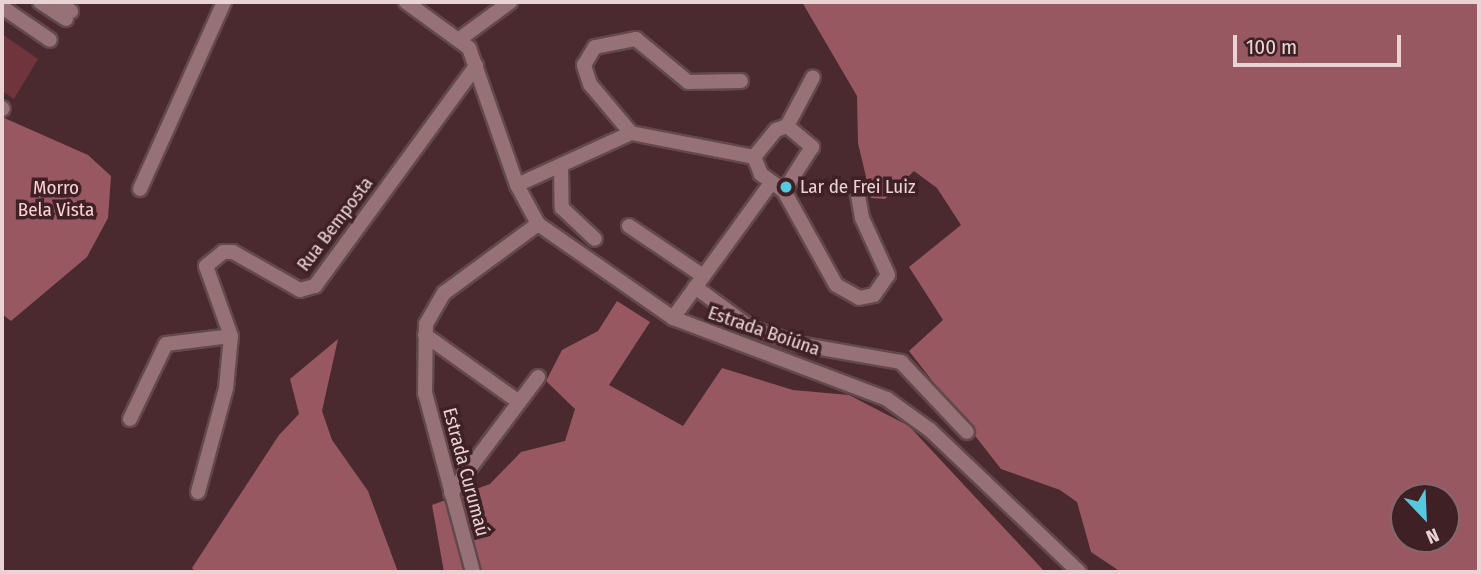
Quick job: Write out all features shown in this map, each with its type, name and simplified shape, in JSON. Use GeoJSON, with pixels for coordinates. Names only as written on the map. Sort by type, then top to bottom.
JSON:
{"type":"FeatureCollection","features":[{"type":"Feature","properties":{"kind":"street"},"geometry":{"type":"LineString","coordinates":[[40,2],[69,15],[58,2]]}},
{"type":"Feature","properties":{"kind":"street"},"geometry":{"type":"LineString","coordinates":[[140,189],[224,2]]}},
{"type":"Feature","properties":{"kind":"street","name":"Estrada Boiúna"},"geometry":{"type":"LineString","coordinates":[[405,2],[428,9],[461,38],[476,66],[517,185],[538,224],[673,318],[715,338],[828,374],[887,399],[930,430],[1079,572]]}},
{"type":"Feature","properties":{"kind":"street"},"geometry":{"type":"LineString","coordinates":[[461,38],[510,2]]}},
{"type":"Feature","properties":{"kind":"street"},"geometry":{"type":"LineString","coordinates":[[2,7],[50,40]]}},
{"type":"Feature","properties":{"kind":"street"},"geometry":{"type":"LineString","coordinates":[[631,133],[590,83],[584,65],[595,47],[636,39],[688,82],[741,81]]}},
{"type":"Feature","properties":{"kind":"street","name":"Rua Bemposta"},"geometry":{"type":"LineString","coordinates":[[198,492],[226,388],[231,336],[206,273],[212,258],[233,252],[300,290],[315,286],[476,66]]}},
{"type":"Feature","properties":{"kind":"street"},"geometry":{"type":"LineString","coordinates":[[813,77],[787,126],[776,130],[754,157],[755,166],[778,187],[836,285],[859,298],[874,295],[888,275],[862,218],[857,191]]}},
{"type":"Feature","properties":{"kind":"street"},"geometry":{"type":"LineString","coordinates":[[673,318],[699,281],[812,147],[787,126]]}},
{"type":"Feature","properties":{"kind":"street"},"geometry":{"type":"LineString","coordinates":[[517,185],[561,169],[631,133],[754,157]]}},
{"type":"Feature","properties":{"kind":"street"},"geometry":{"type":"LineString","coordinates":[[561,169],[562,208],[595,239]]}},
{"type":"Feature","properties":{"kind":"street","name":"Estrada Curumaú"},"geometry":{"type":"LineString","coordinates":[[473,572],[425,393],[425,335],[432,308],[443,293],[538,224]]}},
{"type":"Feature","properties":{"kind":"street"},"geometry":{"type":"LineString","coordinates":[[629,226],[699,281],[751,328],[798,344],[837,348],[901,362],[967,432]]}},
{"type":"Feature","properties":{"kind":"street"},"geometry":{"type":"LineString","coordinates":[[425,335],[519,402]]}},
{"type":"Feature","properties":{"kind":"street"},"geometry":{"type":"LineString","coordinates":[[130,419],[166,344],[231,336]]}},
{"type":"Feature","properties":{"kind":"street"},"geometry":{"type":"LineString","coordinates":[[828,374],[837,348]]}},
{"type":"Feature","properties":{"kind":"street"},"geometry":{"type":"LineString","coordinates":[[451,493],[538,377]]}},
{"type":"Feature","properties":{"kind":"green space"},"geometry":{"type":"Polygon","coordinates":[[[802,2],[1479,2],[1479,572],[1121,572],[1091,552],[1077,502],[1060,490],[1001,469],[909,351],[943,320],[909,267],[961,225],[937,188],[914,171],[885,199],[871,198],[858,143],[857,96],[802,2]]]}},
{"type":"Feature","properties":{"kind":"green space","name":"Morro Bela Vista"},"geometry":{"type":"Polygon","coordinates":[[[2,117],[88,155],[111,176],[108,218],[87,257],[11,321],[2,314],[2,117]]]}},
{"type":"Feature","properties":{"kind":"green space"},"geometry":{"type":"Polygon","coordinates":[[[617,301],[650,322],[609,385],[683,426],[722,368],[793,390],[849,395],[909,426],[1045,572],[444,572],[432,505],[490,484],[521,452],[565,441],[575,409],[546,381],[562,350],[598,331],[617,301]]]}},
{"type":"Feature","properties":{"kind":"green space"},"geometry":{"type":"Polygon","coordinates":[[[338,339],[322,411],[332,440],[368,491],[398,572],[195,572],[192,568],[279,435],[299,414],[290,379],[338,339]]]}},
{"type":"Feature","properties":{"kind":"building"},"geometry":{"type":"Polygon","coordinates":[[[2,34],[38,59],[14,99],[2,91],[2,34]]]}},
{"type":"Feature","properties":{"kind":"place","name":"Lar de Frei Luiz"},"geometry":{"type":"Point","coordinates":[786,187]}}]}
